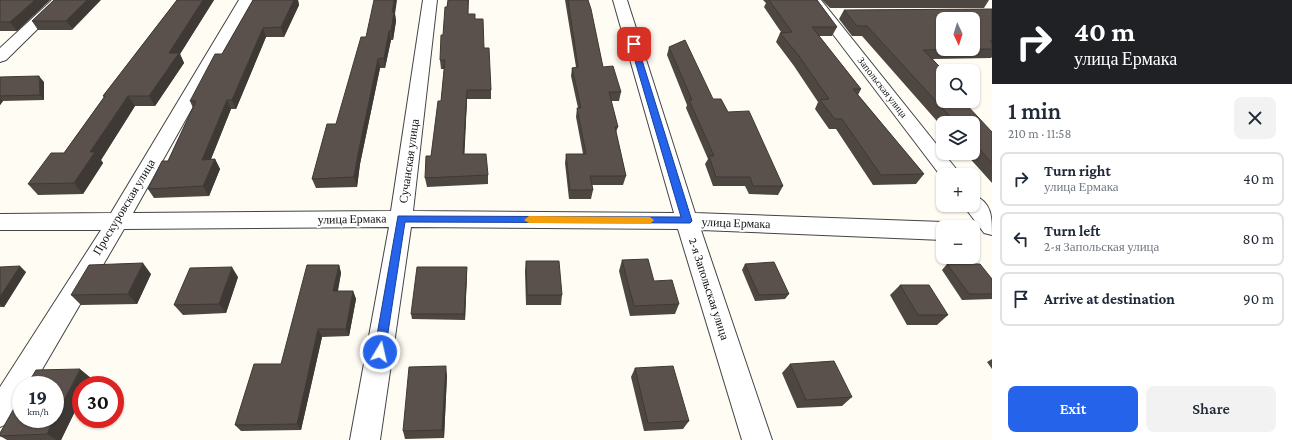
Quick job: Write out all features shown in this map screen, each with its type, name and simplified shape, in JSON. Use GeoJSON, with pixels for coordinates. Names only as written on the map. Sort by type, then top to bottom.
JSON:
{"type":"FeatureCollection","features":[{"type":"Feature","properties":{"kind":"street"},"geometry":{"type":"LineString","coordinates":[[0,57],[60,0]]}},
{"type":"Feature","properties":{"kind":"street","name":"Проскуровская улица"},"geometry":{"type":"LineString","coordinates":[[0,413],[117,222],[246,0]]}},
{"type":"Feature","properties":{"kind":"street","name":"Сучанская улица"},"geometry":{"type":"LineString","coordinates":[[365,440],[401,219],[430,0]]}},
{"type":"Feature","properties":{"kind":"street","name":"2-я Запольская улица"},"geometry":{"type":"LineString","coordinates":[[620,0],[687,221],[757,440]]}},
{"type":"Feature","properties":{"kind":"street","name":"Запольская улица"},"geometry":{"type":"LineString","coordinates":[[814,0],[833,14],[946,168]]}},
{"type":"Feature","properties":{"kind":"street"},"geometry":{"type":"LineString","coordinates":[[980,212],[992,227]]}},
{"type":"Feature","properties":{"kind":"street","name":"улица Ермака"},"geometry":{"type":"LineString","coordinates":[[0,222],[401,219],[687,221],[936,231]]}},
{"type":"Feature","properties":{"kind":"street"},"geometry":{"type":"LineString","coordinates":[[980,232],[992,233]]}},
{"type":"Feature","properties":{"kind":"building"},"geometry":{"type":"Polygon","coordinates":[[[0,0],[35,0],[10,22],[0,22],[0,0]]]}},
{"type":"Feature","properties":{"kind":"building"},"geometry":{"type":"Polygon","coordinates":[[[54,0],[87,0],[66,21],[32,21],[54,0]]]}},
{"type":"Feature","properties":{"kind":"building"},"geometry":{"type":"Polygon","coordinates":[[[177,0],[203,0],[169,53],[179,53],[149,96],[128,96],[90,152],[95,152],[74,183],[28,184],[51,153],[64,153],[105,96],[103,96],[177,0]]]}},
{"type":"Feature","properties":{"kind":"building"},"geometry":{"type":"Polygon","coordinates":[[[253,0],[294,0],[281,27],[263,28],[232,100],[227,100],[202,160],[215,159],[203,186],[148,189],[162,161],[168,161],[196,101],[190,101],[215,54],[222,54],[253,0]]]}},
{"type":"Feature","properties":{"kind":"building"},"geometry":{"type":"Polygon","coordinates":[[[374,0],[394,0],[392,12],[394,12],[384,58],[378,59],[354,177],[312,179],[327,124],[336,124],[361,37],[366,37],[374,0]]]}},
{"type":"Feature","properties":{"kind":"building"},"geometry":{"type":"Polygon","coordinates":[[[448,0],[468,0],[468,14],[475,14],[475,19],[483,19],[484,48],[489,48],[491,90],[467,90],[463,154],[486,154],[488,175],[425,178],[426,156],[431,156],[438,101],[441,101],[445,60],[440,60],[441,35],[443,35],[445,7],[447,7],[448,0]]]}},
{"type":"Feature","properties":{"kind":"building"},"geometry":{"type":"Polygon","coordinates":[[[568,0],[588,0],[603,67],[613,66],[621,92],[609,92],[618,127],[615,127],[626,176],[590,176],[593,190],[570,190],[566,154],[586,154],[577,108],[581,108],[572,68],[578,67],[568,0]]]}},
{"type":"Feature","properties":{"kind":"building"},"geometry":{"type":"Polygon","coordinates":[[[769,0],[817,0],[837,27],[812,27],[861,89],[853,89],[924,174],[881,175],[842,119],[835,119],[820,100],[829,99],[799,56],[780,33],[792,32],[769,0]]]}},
{"type":"Feature","properties":{"kind":"building"},"geometry":{"type":"Polygon","coordinates":[[[992,9],[992,41],[990,41],[992,43],[992,49],[980,49],[980,12],[936,12],[936,50],[923,50],[937,64],[936,101],[867,26],[857,26],[844,10],[992,9]]]}},
{"type":"Feature","properties":{"kind":"building"},"geometry":{"type":"Polygon","coordinates":[[[685,40],[713,99],[721,99],[728,112],[749,111],[783,186],[753,186],[750,177],[716,177],[709,156],[714,156],[689,100],[692,100],[669,47],[685,40]]]}},
{"type":"Feature","properties":{"kind":"building"},"geometry":{"type":"Polygon","coordinates":[[[39,76],[40,95],[0,96],[0,77],[39,76]]]}},
{"type":"Feature","properties":{"kind":"building"},"geometry":{"type":"Polygon","coordinates":[[[942,108],[970,108],[977,116],[950,116],[942,108]]]}},
{"type":"Feature","properties":{"kind":"building"},"geometry":{"type":"Polygon","coordinates":[[[980,119],[992,132],[992,163],[980,150],[980,119]]]}},
{"type":"Feature","properties":{"kind":"building"},"geometry":{"type":"Polygon","coordinates":[[[648,259],[654,281],[672,280],[679,304],[634,306],[622,260],[648,259]]]}},
{"type":"Feature","properties":{"kind":"building"},"geometry":{"type":"Polygon","coordinates":[[[526,261],[559,261],[562,295],[527,295],[526,261]]]}},
{"type":"Feature","properties":{"kind":"building"},"geometry":{"type":"Polygon","coordinates":[[[774,262],[789,294],[759,295],[745,264],[774,262]]]}},
{"type":"Feature","properties":{"kind":"building"},"geometry":{"type":"Polygon","coordinates":[[[143,263],[128,294],[71,295],[89,265],[143,263]]]}},
{"type":"Feature","properties":{"kind":"building"},"geometry":{"type":"Polygon","coordinates":[[[947,264],[980,264],[992,279],[992,294],[969,294],[947,264]]]}},
{"type":"Feature","properties":{"kind":"building"},"geometry":{"type":"Polygon","coordinates":[[[307,265],[339,265],[333,291],[353,291],[346,329],[318,329],[297,424],[235,425],[254,364],[281,364],[307,265]]]}},
{"type":"Feature","properties":{"kind":"building"},"geometry":{"type":"Polygon","coordinates":[[[20,266],[0,297],[0,267],[20,266]]]}},
{"type":"Feature","properties":{"kind":"building"},"geometry":{"type":"Polygon","coordinates":[[[232,267],[219,304],[174,305],[190,268],[232,267]]]}},
{"type":"Feature","properties":{"kind":"building"},"geometry":{"type":"Polygon","coordinates":[[[417,267],[467,267],[464,314],[411,314],[417,267]]]}},
{"type":"Feature","properties":{"kind":"building"},"geometry":{"type":"Polygon","coordinates":[[[900,285],[929,285],[948,315],[918,315],[900,285]]]}},
{"type":"Feature","properties":{"kind":"building"},"geometry":{"type":"Polygon","coordinates":[[[834,361],[852,397],[806,400],[790,364],[834,361]]]}},
{"type":"Feature","properties":{"kind":"building"},"geometry":{"type":"Polygon","coordinates":[[[446,366],[442,430],[403,431],[409,367],[446,366]]]}},
{"type":"Feature","properties":{"kind":"building"},"geometry":{"type":"Polygon","coordinates":[[[673,366],[689,421],[648,423],[635,368],[673,366]]]}},
{"type":"Feature","properties":{"kind":"building"},"geometry":{"type":"Polygon","coordinates":[[[80,369],[76,376],[72,376],[72,385],[64,400],[64,376],[32,376],[36,370],[80,369]]]}},
{"type":"Feature","properties":{"kind":"building"},"geometry":{"type":"Polygon","coordinates":[[[12,412],[12,428],[50,428],[47,434],[0,436],[0,433],[12,412]]]}},
{"type":"Feature","properties":{"kind":"slow traffic"},"geometry":{"type":"LineString","coordinates":[[529,220],[650,220]]}},
{"type":"Feature","properties":{"kind":"route"},"geometry":{"type":"LineString","coordinates":[[380,352],[401,219],[687,221],[634,44]]}}]}
